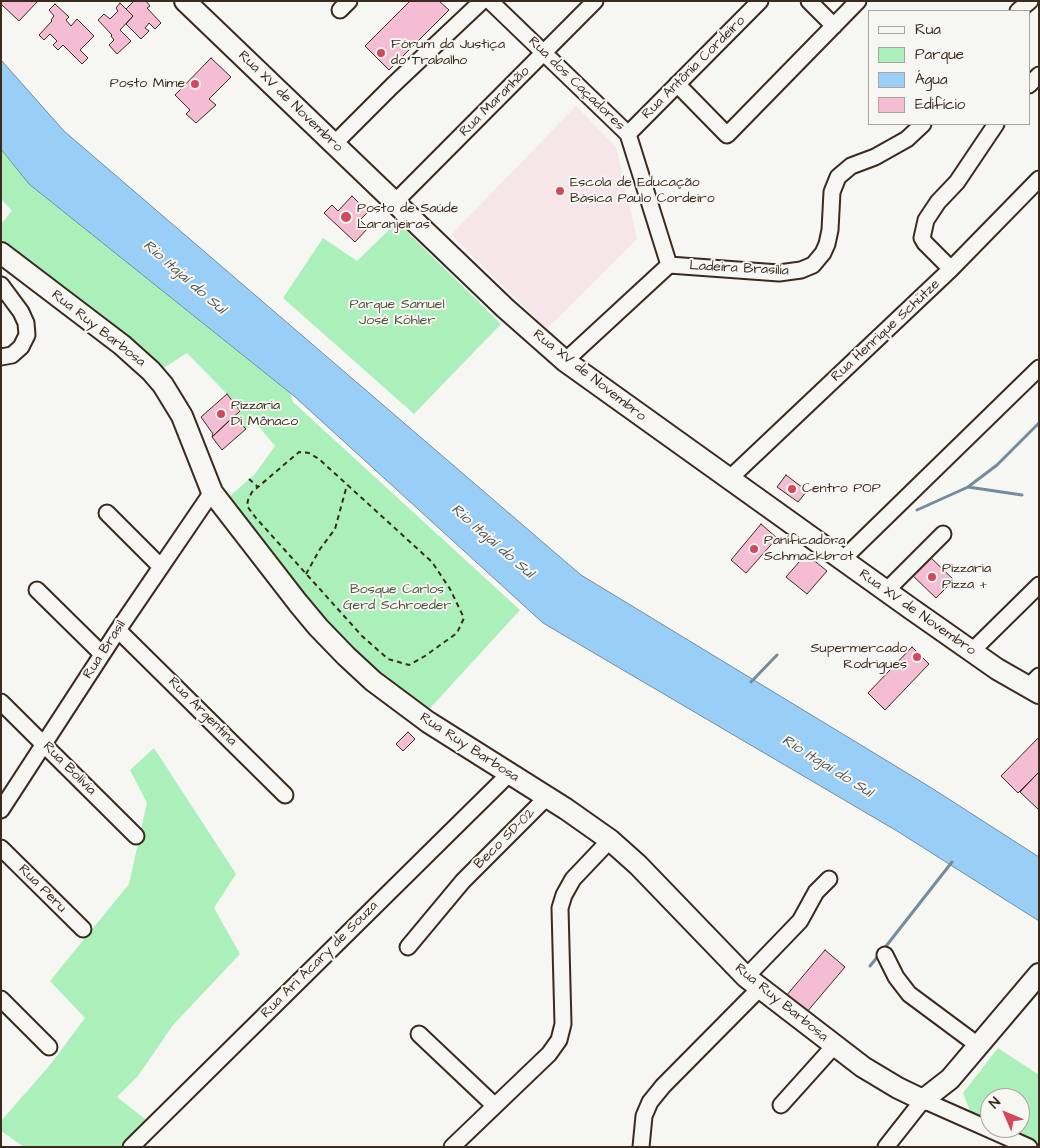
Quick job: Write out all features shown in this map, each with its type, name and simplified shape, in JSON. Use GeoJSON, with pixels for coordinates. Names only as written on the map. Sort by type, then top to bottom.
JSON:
{"type":"FeatureCollection","features":[{"type":"Feature","properties":{"kind":"main road","name":"Rua XV de Novembro"},"geometry":{"type":"LineString","coordinates":[[185,1],[505,308],[565,361],[728,479],[972,651],[1035,685]]}},
{"type":"Feature","properties":{"kind":"main road","name":"Rua Ruy Barbosa"},"geometry":{"type":"LineString","coordinates":[[1,253],[122,345],[151,371],[163,385],[182,416],[212,492],[318,628],[346,656],[374,681],[428,722],[592,826],[638,864],[753,983],[834,1046],[880,1078],[923,1100]]}},
{"type":"Feature","properties":{"kind":"main road"},"geometry":{"type":"LineString","coordinates":[[923,1100],[950,1079],[1039,974]]}},
{"type":"Feature","properties":{"kind":"street"},"geometry":{"type":"LineString","coordinates":[[334,144],[482,1]]}},
{"type":"Feature","properties":{"kind":"street","name":"Rua dos Caçadores"},"geometry":{"type":"LineString","coordinates":[[490,1],[628,134],[669,265]]}},
{"type":"Feature","properties":{"kind":"street","name":"Rua Maranhão"},"geometry":{"type":"LineString","coordinates":[[395,202],[595,1]]}},
{"type":"Feature","properties":{"kind":"street","name":"Rua Antônia Cordeiro"},"geometry":{"type":"LineString","coordinates":[[628,134],[760,1]]}},
{"type":"Feature","properties":{"kind":"street"},"geometry":{"type":"LineString","coordinates":[[809,1],[834,26]]}},
{"type":"Feature","properties":{"kind":"street"},"geometry":{"type":"LineString","coordinates":[[677,84],[727,135],[858,1]]}},
{"type":"Feature","properties":{"kind":"street"},"geometry":{"type":"LineString","coordinates":[[1019,10],[1030,1]]}},
{"type":"Feature","properties":{"kind":"street","name":"Ladeira Brasília"},"geometry":{"type":"LineString","coordinates":[[565,361],[669,265],[780,273],[801,270],[813,265],[823,253],[827,244],[830,230],[832,192],[838,177],[851,166],[883,153],[907,139],[922,125]]}},
{"type":"Feature","properties":{"kind":"street"},"geometry":{"type":"LineString","coordinates":[[951,269],[925,244],[922,238],[926,220],[938,202],[957,182],[995,125]]}},
{"type":"Feature","properties":{"kind":"street","name":"Rua Henrique Schütze"},"geometry":{"type":"LineString","coordinates":[[728,479],[951,269],[1039,179]]}},
{"type":"Feature","properties":{"kind":"street"},"geometry":{"type":"LineString","coordinates":[[1,285],[21,312],[26,323],[27,335],[21,347],[12,354],[1,357]]}},
{"type":"Feature","properties":{"kind":"street"},"geometry":{"type":"LineString","coordinates":[[842,560],[1039,368]]}},
{"type":"Feature","properties":{"kind":"street","name":"Rua Brasil"},"geometry":{"type":"LineString","coordinates":[[1,810],[102,654],[212,492]]}},
{"type":"Feature","properties":{"kind":"street"},"geometry":{"type":"LineString","coordinates":[[107,514],[161,567]]}},
{"type":"Feature","properties":{"kind":"street"},"geometry":{"type":"LineString","coordinates":[[886,591],[943,534]]}},
{"type":"Feature","properties":{"kind":"street"},"geometry":{"type":"LineString","coordinates":[[972,651],[1039,585]]}},
{"type":"Feature","properties":{"kind":"street"},"geometry":{"type":"LineString","coordinates":[[37,590],[102,654]]}},
{"type":"Feature","properties":{"kind":"street","name":"Rua Argentina"},"geometry":{"type":"LineString","coordinates":[[118,630],[286,795]]}},
{"type":"Feature","properties":{"kind":"street","name":"Rua Bolívia"},"geometry":{"type":"LineString","coordinates":[[1,702],[136,836]]}},
{"type":"Feature","properties":{"kind":"street","name":"Rua Ari Acary de Souza"},"geometry":{"type":"LineString","coordinates":[[131,1147],[510,773]]}},
{"type":"Feature","properties":{"kind":"street","name":"Beco SD-02"},"geometry":{"type":"LineString","coordinates":[[408,947],[463,881],[547,797]]}},
{"type":"Feature","properties":{"kind":"street"},"geometry":{"type":"LineString","coordinates":[[452,1147],[549,1054],[559,1040],[563,1024],[560,908],[564,894],[573,879],[610,840]]}},
{"type":"Feature","properties":{"kind":"street","name":"Rua Peru"},"geometry":{"type":"LineString","coordinates":[[1,848],[83,929]]}},
{"type":"Feature","properties":{"kind":"street"},"geometry":{"type":"LineString","coordinates":[[641,1147],[644,1116],[650,1102],[753,983],[800,921],[816,892],[829,879]]}},
{"type":"Feature","properties":{"kind":"street"},"geometry":{"type":"LineString","coordinates":[[885,956],[896,977],[910,994],[979,1046]]}},
{"type":"Feature","properties":{"kind":"street"},"geometry":{"type":"LineString","coordinates":[[1,999],[49,1047]]}},
{"type":"Feature","properties":{"kind":"street"},"geometry":{"type":"LineString","coordinates":[[419,1034],[494,1105]]}},
{"type":"Feature","properties":{"kind":"street"},"geometry":{"type":"LineString","coordinates":[[781,1104],[834,1046]]}},
{"type":"Feature","properties":{"kind":"street"},"geometry":{"type":"LineString","coordinates":[[886,1147],[923,1100]]}},
{"type":"Feature","properties":{"kind":"street","name":"Rua Ruy Barbosa"},"geometry":{"type":"LineString","coordinates":[[923,1100],[1028,1147]]}},
{"type":"Feature","properties":{"kind":"path"},"geometry":{"type":"LineString","coordinates":[[299,452],[310,453],[432,562],[450,589],[464,618],[457,633],[409,665],[388,659],[362,636],[270,534],[248,506],[248,500],[252,492],[258,487],[299,452]]}},
{"type":"Feature","properties":{"kind":"path"},"geometry":{"type":"LineString","coordinates":[[249,479],[258,487]]}},
{"type":"Feature","properties":{"kind":"path"},"geometry":{"type":"LineString","coordinates":[[306,574],[320,549],[335,529],[347,485]]}},
{"type":"Feature","properties":{"kind":"shaded area","name":"Escola de Educação Básica Paulo Cordeiro"},"geometry":{"type":"Polygon","coordinates":[[[576,106],[616,147],[637,239],[547,329],[451,235],[576,106]]]}},
{"type":"Feature","properties":{"kind":"green space","name":"Bosque Carlos Gerd Schroeder"},"geometry":{"type":"Polygon","coordinates":[[[1,149],[29,184],[290,393],[293,402],[520,610],[422,717],[375,679],[261,550],[230,496],[255,474],[275,446],[256,423],[246,429],[234,416],[240,411],[227,394],[187,353],[159,371],[1,242],[1,224],[12,211],[1,199],[1,149]]]}},
{"type":"Feature","properties":{"kind":"green space","name":"Parque Samuel José Köhler"},"geometry":{"type":"Polygon","coordinates":[[[397,222],[501,324],[414,414],[283,298],[323,238],[357,261],[397,222]]]}},
{"type":"Feature","properties":{"kind":"green space"},"geometry":{"type":"Polygon","coordinates":[[[154,748],[236,874],[214,908],[240,954],[173,1025],[138,1076],[117,1097],[149,1122],[124,1147],[24,1147],[1,1131],[1,1121],[50,1065],[85,1018],[50,981],[129,884],[147,803],[130,770],[154,748]]]}},
{"type":"Feature","properties":{"kind":"green space"},"geometry":{"type":"Polygon","coordinates":[[[998,1048],[1039,1075],[1039,1143],[1026,1138],[1030,1138],[1030,1088],[980,1088],[980,1120],[972,1116],[963,1093],[998,1048]]]}},
{"type":"Feature","properties":{"kind":"water","name":"Rio Itajaí do Sul"},"geometry":{"type":"Polygon","coordinates":[[[1,60],[64,131],[581,575],[930,787],[1039,857],[1039,921],[897,831],[543,623],[294,396],[29,184],[1,149],[1,60]]]}},
{"type":"Feature","properties":{"kind":"building"},"geometry":{"type":"Polygon","coordinates":[[[1,1],[38,1],[19,21],[1,4],[1,1]]]}},
{"type":"Feature","properties":{"kind":"building"},"geometry":{"type":"Polygon","coordinates":[[[134,1],[146,1],[150,6],[147,8],[161,23],[155,29],[149,23],[145,28],[149,31],[141,39],[126,24],[133,16],[126,9],[134,1]]]}},
{"type":"Feature","properties":{"kind":"building"},"geometry":{"type":"Polygon","coordinates":[[[410,1],[439,1],[449,10],[389,70],[365,46],[410,1]]]}},
{"type":"Feature","properties":{"kind":"building"},"geometry":{"type":"Polygon","coordinates":[[[120,3],[133,16],[120,30],[131,41],[117,54],[109,45],[114,40],[112,35],[98,20],[104,14],[110,19],[118,11],[116,8],[120,3]]]}},
{"type":"Feature","properties":{"kind":"building"},"geometry":{"type":"Polygon","coordinates":[[[55,4],[69,17],[66,20],[71,26],[77,19],[94,36],[80,50],[88,58],[82,64],[63,45],[58,50],[53,45],[57,41],[50,34],[44,40],[39,35],[52,21],[54,16],[49,10],[55,4]]]}},
{"type":"Feature","properties":{"kind":"building"},"geometry":{"type":"Polygon","coordinates":[[[211,58],[231,77],[209,99],[216,105],[196,123],[186,114],[190,110],[175,95],[211,58]]]}},
{"type":"Feature","properties":{"kind":"building","name":"Posto de Saúde Laranjeiras"},"geometry":{"type":"Polygon","coordinates":[[[352,196],[368,212],[360,220],[368,228],[355,242],[324,213],[332,205],[338,211],[352,196]]]}},
{"type":"Feature","properties":{"kind":"building","name":"Pizzaria Di Mônaco"},"geometry":{"type":"Polygon","coordinates":[[[227,394],[240,411],[212,437],[213,434],[201,417],[227,394]]]}},
{"type":"Feature","properties":{"kind":"building"},"geometry":{"type":"Polygon","coordinates":[[[234,416],[246,429],[222,450],[212,437],[234,416]]]}},
{"type":"Feature","properties":{"kind":"building","name":"Centro POP"},"geometry":{"type":"Polygon","coordinates":[[[786,475],[807,491],[798,502],[777,487],[786,475]]]}},
{"type":"Feature","properties":{"kind":"building","name":"Panificadora Schmackbrot"},"geometry":{"type":"Polygon","coordinates":[[[761,524],[777,538],[746,573],[731,560],[761,524]]]}},
{"type":"Feature","properties":{"kind":"building"},"geometry":{"type":"Polygon","coordinates":[[[806,554],[827,571],[807,594],[786,577],[806,554]]]}},
{"type":"Feature","properties":{"kind":"building","name":"Pizzaria Pizza +"},"geometry":{"type":"Polygon","coordinates":[[[928,555],[954,580],[936,598],[911,574],[928,555]]]}},
{"type":"Feature","properties":{"kind":"building"},"geometry":{"type":"Polygon","coordinates":[[[912,647],[929,664],[885,710],[868,693],[912,647]]]}},
{"type":"Feature","properties":{"kind":"building"},"geometry":{"type":"Polygon","coordinates":[[[408,732],[415,739],[403,751],[396,744],[408,732]]]}},
{"type":"Feature","properties":{"kind":"building"},"geometry":{"type":"Polygon","coordinates":[[[1039,737],[1039,772],[1018,793],[1001,776],[1039,737]]]}},
{"type":"Feature","properties":{"kind":"building"},"geometry":{"type":"Polygon","coordinates":[[[1039,772],[1039,810],[1020,792],[1039,772]]]}},
{"type":"Feature","properties":{"kind":"building"},"geometry":{"type":"Polygon","coordinates":[[[825,950],[845,967],[806,1013],[786,996],[825,950]]]}},
{"type":"Feature","properties":{"kind":"waterway"},"geometry":{"type":"LineString","coordinates":[[968,487],[997,465],[1039,423]]}},
{"type":"Feature","properties":{"kind":"waterway"},"geometry":{"type":"LineString","coordinates":[[917,510],[968,487],[1022,495]]}},
{"type":"Feature","properties":{"kind":"waterway"},"geometry":{"type":"LineString","coordinates":[[751,682],[777,655]]}},
{"type":"Feature","properties":{"kind":"waterway"},"geometry":{"type":"LineString","coordinates":[[883,950],[952,862]]}},
{"type":"Feature","properties":{"kind":"waterway"},"geometry":{"type":"LineString","coordinates":[[870,966],[879,955]]}},
{"type":"Feature","properties":{"kind":"place","name":"Fórum da Justiça do Trabalho"},"geometry":{"type":"Point","coordinates":[381,53]}},
{"type":"Feature","properties":{"kind":"place","name":"Posto Mime"},"geometry":{"type":"Point","coordinates":[195,84]}},
{"type":"Feature","properties":{"kind":"place","name":"Escola de Educação Básica Paulo Cordeiro"},"geometry":{"type":"Point","coordinates":[560,191]}},
{"type":"Feature","properties":{"kind":"place","name":"Posto de Saúde Laranjeiras"},"geometry":{"type":"Point","coordinates":[346,217]}},
{"type":"Feature","properties":{"kind":"place","name":"Pizzaria Di Mônaco"},"geometry":{"type":"Point","coordinates":[221,414]}},
{"type":"Feature","properties":{"kind":"place","name":"Centro POP"},"geometry":{"type":"Point","coordinates":[792,489]}},
{"type":"Feature","properties":{"kind":"place","name":"Panificadora Schmackbrot"},"geometry":{"type":"Point","coordinates":[754,549]}},
{"type":"Feature","properties":{"kind":"place","name":"Pizzaria Pizza +"},"geometry":{"type":"Point","coordinates":[932,577]}},
{"type":"Feature","properties":{"kind":"place","name":"Supermercado Rodrigues"},"geometry":{"type":"Point","coordinates":[917,657]}}]}
